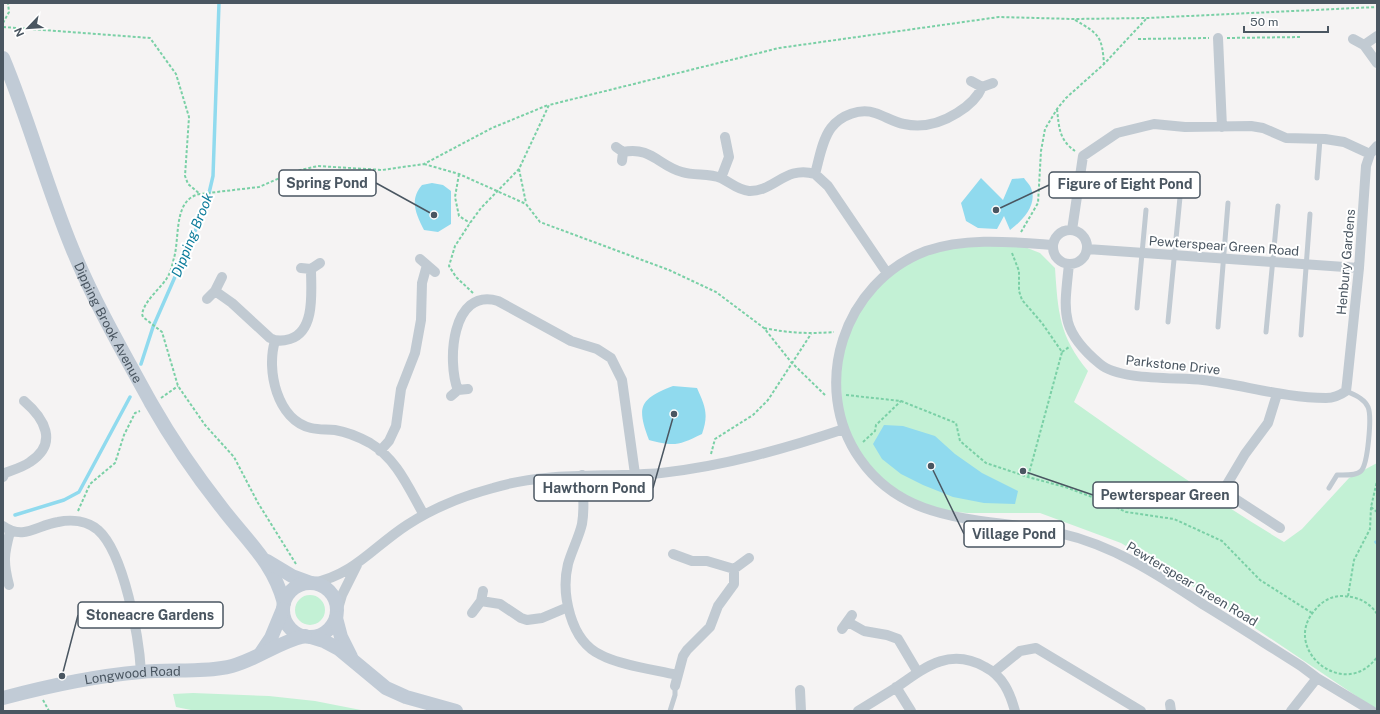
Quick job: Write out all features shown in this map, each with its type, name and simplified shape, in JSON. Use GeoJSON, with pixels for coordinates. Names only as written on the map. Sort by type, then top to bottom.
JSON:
{"type":"FeatureCollection","features":[{"type":"Feature","properties":{"kind":"street"},"geometry":{"type":"LineString","coordinates":[[1364,45],[1377,36]]}},
{"type":"Feature","properties":{"kind":"street"},"geometry":{"type":"LineString","coordinates":[[1218,38],[1222,127]]}},
{"type":"Feature","properties":{"kind":"street"},"geometry":{"type":"LineString","coordinates":[[1353,39],[1364,45],[1377,63]]}},
{"type":"Feature","properties":{"kind":"street","name":"Dipping Brook Avenue"},"geometry":{"type":"LineString","coordinates":[[3,58],[18,93],[72,249],[119,344],[182,455],[222,509],[265,560],[275,576],[284,606]]}},
{"type":"Feature","properties":{"kind":"street"},"geometry":{"type":"LineString","coordinates":[[971,81],[982,87]]}},
{"type":"Feature","properties":{"kind":"street"},"geometry":{"type":"LineString","coordinates":[[815,174],[828,134],[835,124],[844,117],[864,111],[875,113],[904,125],[933,124],[948,118],[965,107],[975,99],[982,87],[993,83]]}},
{"type":"Feature","properties":{"kind":"street"},"geometry":{"type":"LineString","coordinates":[[1072,230],[1083,156],[1117,133],[1154,124],[1222,127],[1251,126],[1263,128],[1286,138],[1320,139],[1344,142],[1373,150]]}},
{"type":"Feature","properties":{"kind":"street"},"geometry":{"type":"LineString","coordinates":[[721,178],[729,157],[725,137]]}},
{"type":"Feature","properties":{"kind":"street"},"geometry":{"type":"LineString","coordinates":[[620,153],[637,150],[655,157],[683,173],[703,174],[721,178],[738,188],[756,190],[766,187],[789,174],[803,172],[815,174],[828,186],[887,273]]}},
{"type":"Feature","properties":{"kind":"street","name":"Henbury Gardens"},"geometry":{"type":"LineString","coordinates":[[1347,387],[1359,268],[1366,166],[1373,150]]}},
{"type":"Feature","properties":{"kind":"street"},"geometry":{"type":"LineString","coordinates":[[1072,230],[1082,235],[1085,239],[1087,249],[1083,259],[1069,264],[1064,263],[1055,256],[1053,245],[1058,235],[1062,232],[1072,230]]}},
{"type":"Feature","properties":{"kind":"street","name":"Pewterspear Green Road"},"geometry":{"type":"LineString","coordinates":[[1053,245],[992,242],[950,245],[927,251],[916,256],[887,273],[872,288],[857,307],[842,340],[837,362],[836,384],[844,429],[853,450],[867,468],[887,488],[904,499],[929,510],[945,515],[1062,533],[1120,554],[1152,571],[1317,678],[1372,711]]}},
{"type":"Feature","properties":{"kind":"street","name":"Pewterspear Green Road"},"geometry":{"type":"LineString","coordinates":[[1087,249],[1359,268]]}},
{"type":"Feature","properties":{"kind":"street"},"geometry":{"type":"LineString","coordinates":[[215,291],[246,316],[264,334],[275,341],[293,338],[305,328],[310,304],[306,269],[320,263]]}},
{"type":"Feature","properties":{"kind":"street","name":"Parkstone Drive"},"geometry":{"type":"LineString","coordinates":[[1069,264],[1065,304],[1067,323],[1077,342],[1101,365],[1112,370],[1131,375],[1203,380],[1277,394],[1327,398],[1338,397],[1347,387]]}},
{"type":"Feature","properties":{"kind":"street"},"geometry":{"type":"LineString","coordinates":[[380,450],[389,441],[396,426],[401,389],[415,353],[421,320],[422,283],[427,265]]}},
{"type":"Feature","properties":{"kind":"street"},"geometry":{"type":"LineString","coordinates":[[207,299],[215,291],[222,277]]}},
{"type":"Feature","properties":{"kind":"street"},"geometry":{"type":"LineString","coordinates":[[459,392],[453,373],[452,362],[456,332],[462,315],[466,310],[479,301],[492,300],[498,302],[571,341],[597,349],[611,358],[622,380],[635,474]]}},
{"type":"Feature","properties":{"kind":"street"},"geometry":{"type":"LineString","coordinates":[[275,341],[271,360],[274,381],[282,404],[292,418],[311,428],[349,433],[370,443],[380,450],[400,473],[424,516]]}},
{"type":"Feature","properties":{"kind":"street"},"geometry":{"type":"LineString","coordinates":[[1277,394],[1268,423],[1245,454],[1223,491],[1280,528]]}},
{"type":"Feature","properties":{"kind":"street"},"geometry":{"type":"LineString","coordinates":[[3,477],[5,474],[30,462],[43,451],[47,439],[44,427],[35,411],[24,401]]}},
{"type":"Feature","properties":{"kind":"street"},"geometry":{"type":"LineString","coordinates":[[261,653],[271,638],[291,591],[298,586],[328,580],[342,574],[358,564],[389,537],[424,516],[468,496],[494,487],[545,477],[660,473],[710,466],[794,446],[844,429]]}},
{"type":"Feature","properties":{"kind":"street"},"geometry":{"type":"LineString","coordinates":[[582,475],[584,503],[582,525],[572,550],[566,575],[568,608],[581,637],[600,655],[677,675]]}},
{"type":"Feature","properties":{"kind":"street"},"geometry":{"type":"LineString","coordinates":[[9,585],[4,564],[7,529],[24,533],[56,522],[74,520],[85,523],[97,529],[108,541],[116,557],[135,626],[141,672]]}},
{"type":"Feature","properties":{"kind":"street"},"geometry":{"type":"LineString","coordinates":[[673,553],[692,561],[707,561],[734,569]]}},
{"type":"Feature","properties":{"kind":"street"},"geometry":{"type":"LineString","coordinates":[[734,569],[749,558]]}},
{"type":"Feature","properties":{"kind":"street","name":"Dipping Brook Avenue"},"geometry":{"type":"LineString","coordinates":[[265,560],[292,576],[312,583]]}},
{"type":"Feature","properties":{"kind":"street"},"geometry":{"type":"LineString","coordinates":[[308,637],[326,631],[336,615],[346,586],[358,564]]}},
{"type":"Feature","properties":{"kind":"street"},"geometry":{"type":"LineString","coordinates":[[675,686],[677,675],[687,650],[710,627],[718,606],[734,584],[734,569]]}},
{"type":"Feature","properties":{"kind":"street"},"geometry":{"type":"LineString","coordinates":[[312,583],[328,590],[334,597],[336,615],[343,641],[354,660]]}},
{"type":"Feature","properties":{"kind":"street"},"geometry":{"type":"LineString","coordinates":[[472,613],[482,596],[500,604],[521,618],[527,620],[542,618],[568,608]]}},
{"type":"Feature","properties":{"kind":"street"},"geometry":{"type":"LineString","coordinates":[[284,606],[288,624],[293,630],[308,637],[324,641],[354,660],[371,677],[386,688],[406,697],[456,711]]}},
{"type":"Feature","properties":{"kind":"street"},"geometry":{"type":"LineString","coordinates":[[847,622],[864,631],[887,635],[898,639],[917,671]]}},
{"type":"Feature","properties":{"kind":"street","name":"Longwood Road"},"geometry":{"type":"LineString","coordinates":[[3,698],[71,681],[141,672],[214,669],[232,666],[292,639],[308,637]]}},
{"type":"Feature","properties":{"kind":"street"},"geometry":{"type":"LineString","coordinates":[[994,672],[1020,651],[1036,648],[1140,711]]}},
{"type":"Feature","properties":{"kind":"street"},"geometry":{"type":"LineString","coordinates":[[858,711],[896,687],[917,671],[940,661],[962,659],[975,662],[994,672],[1010,693],[1015,711]]}},
{"type":"Feature","properties":{"kind":"street"},"geometry":{"type":"LineString","coordinates":[[1291,711],[1317,678]]}},
{"type":"Feature","properties":{"kind":"street"},"geometry":{"type":"LineString","coordinates":[[896,687],[911,711]]}},
{"type":"Feature","properties":{"kind":"street"},"geometry":{"type":"LineString","coordinates":[[800,690],[801,711]]}},
{"type":"Feature","properties":{"kind":"lane"},"geometry":{"type":"LineString","coordinates":[[1318,178],[1320,139]]}},
{"type":"Feature","properties":{"kind":"lane"},"geometry":{"type":"LineString","coordinates":[[1168,322],[1180,198]]}},
{"type":"Feature","properties":{"kind":"lane"},"geometry":{"type":"LineString","coordinates":[[1218,327],[1228,203]]}},
{"type":"Feature","properties":{"kind":"lane"},"geometry":{"type":"LineString","coordinates":[[1266,332],[1278,206]]}},
{"type":"Feature","properties":{"kind":"lane"},"geometry":{"type":"LineString","coordinates":[[1137,308],[1146,210]]}},
{"type":"Feature","properties":{"kind":"lane"},"geometry":{"type":"LineString","coordinates":[[1301,335],[1310,214]]}},
{"type":"Feature","properties":{"kind":"lane"},"geometry":{"type":"LineString","coordinates":[[1329,488],[1338,475],[1355,474],[1362,470],[1366,461],[1370,422],[1368,407],[1347,387]]}},
{"type":"Feature","properties":{"kind":"lane"},"geometry":{"type":"LineString","coordinates":[[670,711],[675,695],[675,686]]}},
{"type":"Feature","properties":{"kind":"path"},"geometry":{"type":"LineString","coordinates":[[3,23],[9,12],[8,3]]}},
{"type":"Feature","properties":{"kind":"path"},"geometry":{"type":"LineString","coordinates":[[297,565],[258,503],[234,456],[205,426],[178,386],[165,337],[160,329],[149,323],[143,317],[143,310],[170,273],[175,255],[181,211],[186,200],[193,195],[259,187],[296,171],[318,166],[382,170],[424,164],[492,128],[549,105],[779,48],[999,17],[1074,19],[1147,18],[1377,7]]}},
{"type":"Feature","properties":{"kind":"path"},"geometry":{"type":"LineString","coordinates":[[1017,232],[1022,232],[1038,203],[1041,151],[1045,129],[1057,109],[1066,98],[1104,64],[1147,18]]}},
{"type":"Feature","properties":{"kind":"path"},"geometry":{"type":"LineString","coordinates":[[1074,19],[1094,31],[1102,44],[1104,64]]}},
{"type":"Feature","properties":{"kind":"path"},"geometry":{"type":"LineString","coordinates":[[3,27],[150,38],[176,74],[189,117],[185,176],[188,184],[200,194]]}},
{"type":"Feature","properties":{"kind":"path"},"geometry":{"type":"LineString","coordinates":[[479,301],[470,288],[456,277],[449,266],[455,246],[470,223],[519,169],[549,105]]}},
{"type":"Feature","properties":{"kind":"path"},"geometry":{"type":"LineString","coordinates":[[1057,109],[1060,130],[1067,145],[1083,156]]}},
{"type":"Feature","properties":{"kind":"path"},"geometry":{"type":"LineString","coordinates":[[424,164],[459,174],[526,204]]}},
{"type":"Feature","properties":{"kind":"path"},"geometry":{"type":"LineString","coordinates":[[519,169],[526,204],[540,222],[669,270],[709,289],[764,328],[791,362],[826,396]]}},
{"type":"Feature","properties":{"kind":"path"},"geometry":{"type":"LineString","coordinates":[[459,174],[454,198],[459,216],[470,223]]}},
{"type":"Feature","properties":{"kind":"path"},"geometry":{"type":"LineString","coordinates":[[1012,252],[1019,271],[1019,291],[1022,300],[1042,323],[1062,352],[1028,477]]}},
{"type":"Feature","properties":{"kind":"path"},"geometry":{"type":"LineString","coordinates":[[764,328],[787,333],[811,334],[834,332]]}},
{"type":"Feature","properties":{"kind":"path"},"geometry":{"type":"LineString","coordinates":[[710,466],[715,439],[748,418],[763,405],[776,390],[791,362],[811,334]]}},
{"type":"Feature","properties":{"kind":"path"},"geometry":{"type":"LineString","coordinates":[[159,399],[178,386]]}},
{"type":"Feature","properties":{"kind":"path"},"geometry":{"type":"LineString","coordinates":[[845,395],[901,401],[956,423],[960,441],[986,463],[1065,487],[1103,501],[1126,512],[1174,519],[1222,541],[1260,580],[1312,613]]}},
{"type":"Feature","properties":{"kind":"path"},"geometry":{"type":"LineString","coordinates":[[861,444],[874,431],[876,425],[901,401]]}},
{"type":"Feature","properties":{"kind":"path"},"geometry":{"type":"LineString","coordinates":[[74,520],[90,484],[115,462],[124,435],[136,413],[145,408]]}},
{"type":"Feature","properties":{"kind":"path"},"geometry":{"type":"LineString","coordinates":[[1348,596],[1354,560],[1370,529],[1371,507],[1377,481]]}},
{"type":"Feature","properties":{"kind":"path"},"geometry":{"type":"LineString","coordinates":[[1371,507],[1377,512]]}},
{"type":"Feature","properties":{"kind":"path"},"geometry":{"type":"LineString","coordinates":[[1377,614],[1367,603],[1348,596],[1337,596],[1318,605],[1307,624],[1305,636],[1307,647],[1312,658],[1319,666],[1336,674],[1353,673],[1362,670],[1377,657]]}},
{"type":"Feature","properties":{"kind":"path"},"geometry":{"type":"LineString","coordinates":[[42,699],[50,711]]}},
{"type":"Feature","properties":{"kind":"green space"},"geometry":{"type":"Polygon","coordinates":[[[1012,242],[1040,253],[1055,268],[1057,298],[1062,323],[1071,346],[1088,371],[1074,402],[1178,474],[1284,542],[1302,529],[1349,478],[1377,463],[1377,710],[1194,587],[1121,543],[1040,513],[967,513],[929,509],[896,492],[861,459],[843,429],[839,344],[842,330],[852,308],[879,275],[889,266],[927,251],[1012,242]]]}},
{"type":"Feature","properties":{"kind":"green space"},"geometry":{"type":"Polygon","coordinates":[[[310,595],[316,596],[324,604],[324,616],[316,624],[310,625],[304,624],[296,616],[295,610],[296,604],[304,596],[310,595]]]}},
{"type":"Feature","properties":{"kind":"green space"},"geometry":{"type":"Polygon","coordinates":[[[193,693],[269,696],[315,701],[366,711],[196,711],[176,707],[173,694],[193,693]]]}},
{"type":"Feature","properties":{"kind":"water"},"geometry":{"type":"Polygon","coordinates":[[[981,178],[1003,200],[1012,179],[1024,178],[1030,187],[1033,194],[1031,206],[1024,217],[1010,230],[1004,216],[997,229],[978,228],[966,221],[961,203],[981,178]]]}},
{"type":"Feature","properties":{"kind":"water"},"geometry":{"type":"Polygon","coordinates":[[[432,183],[443,185],[451,191],[451,224],[438,232],[424,230],[416,213],[415,207],[416,196],[422,185],[432,183]]]}},
{"type":"Feature","properties":{"kind":"water"},"geometry":{"type":"Polygon","coordinates":[[[673,386],[697,388],[706,415],[702,434],[688,441],[677,444],[665,444],[649,440],[643,419],[642,411],[644,405],[647,400],[654,395],[673,386]]]}},
{"type":"Feature","properties":{"kind":"water"},"geometry":{"type":"Polygon","coordinates":[[[884,425],[903,426],[935,436],[955,454],[982,473],[1018,491],[1015,504],[984,503],[953,497],[901,474],[882,459],[873,444],[884,425]]]}},
{"type":"Feature","properties":{"kind":"waterway","name":"Dipping Brook"},"geometry":{"type":"LineString","coordinates":[[141,364],[153,327],[206,206],[213,176],[219,3]]}},
{"type":"Feature","properties":{"kind":"waterway","name":"Dipping Brook"},"geometry":{"type":"LineString","coordinates":[[15,515],[64,500],[79,492],[130,397]]}},
{"type":"Feature","properties":{"kind":"place","name":"Figure of Eight Pond"},"geometry":{"type":"Point","coordinates":[996,210]}},
{"type":"Feature","properties":{"kind":"place","name":"Spring Pond"},"geometry":{"type":"Point","coordinates":[434,215]}},
{"type":"Feature","properties":{"kind":"place","name":"Hawthorn Pond"},"geometry":{"type":"Point","coordinates":[674,414]}},
{"type":"Feature","properties":{"kind":"place","name":"Village Pond"},"geometry":{"type":"Point","coordinates":[931,466]}},
{"type":"Feature","properties":{"kind":"place","name":"Pewterspear Green"},"geometry":{"type":"Point","coordinates":[1023,471]}},
{"type":"Feature","properties":{"kind":"place","name":"Stoneacre Gardens"},"geometry":{"type":"Point","coordinates":[62,676]}}]}
